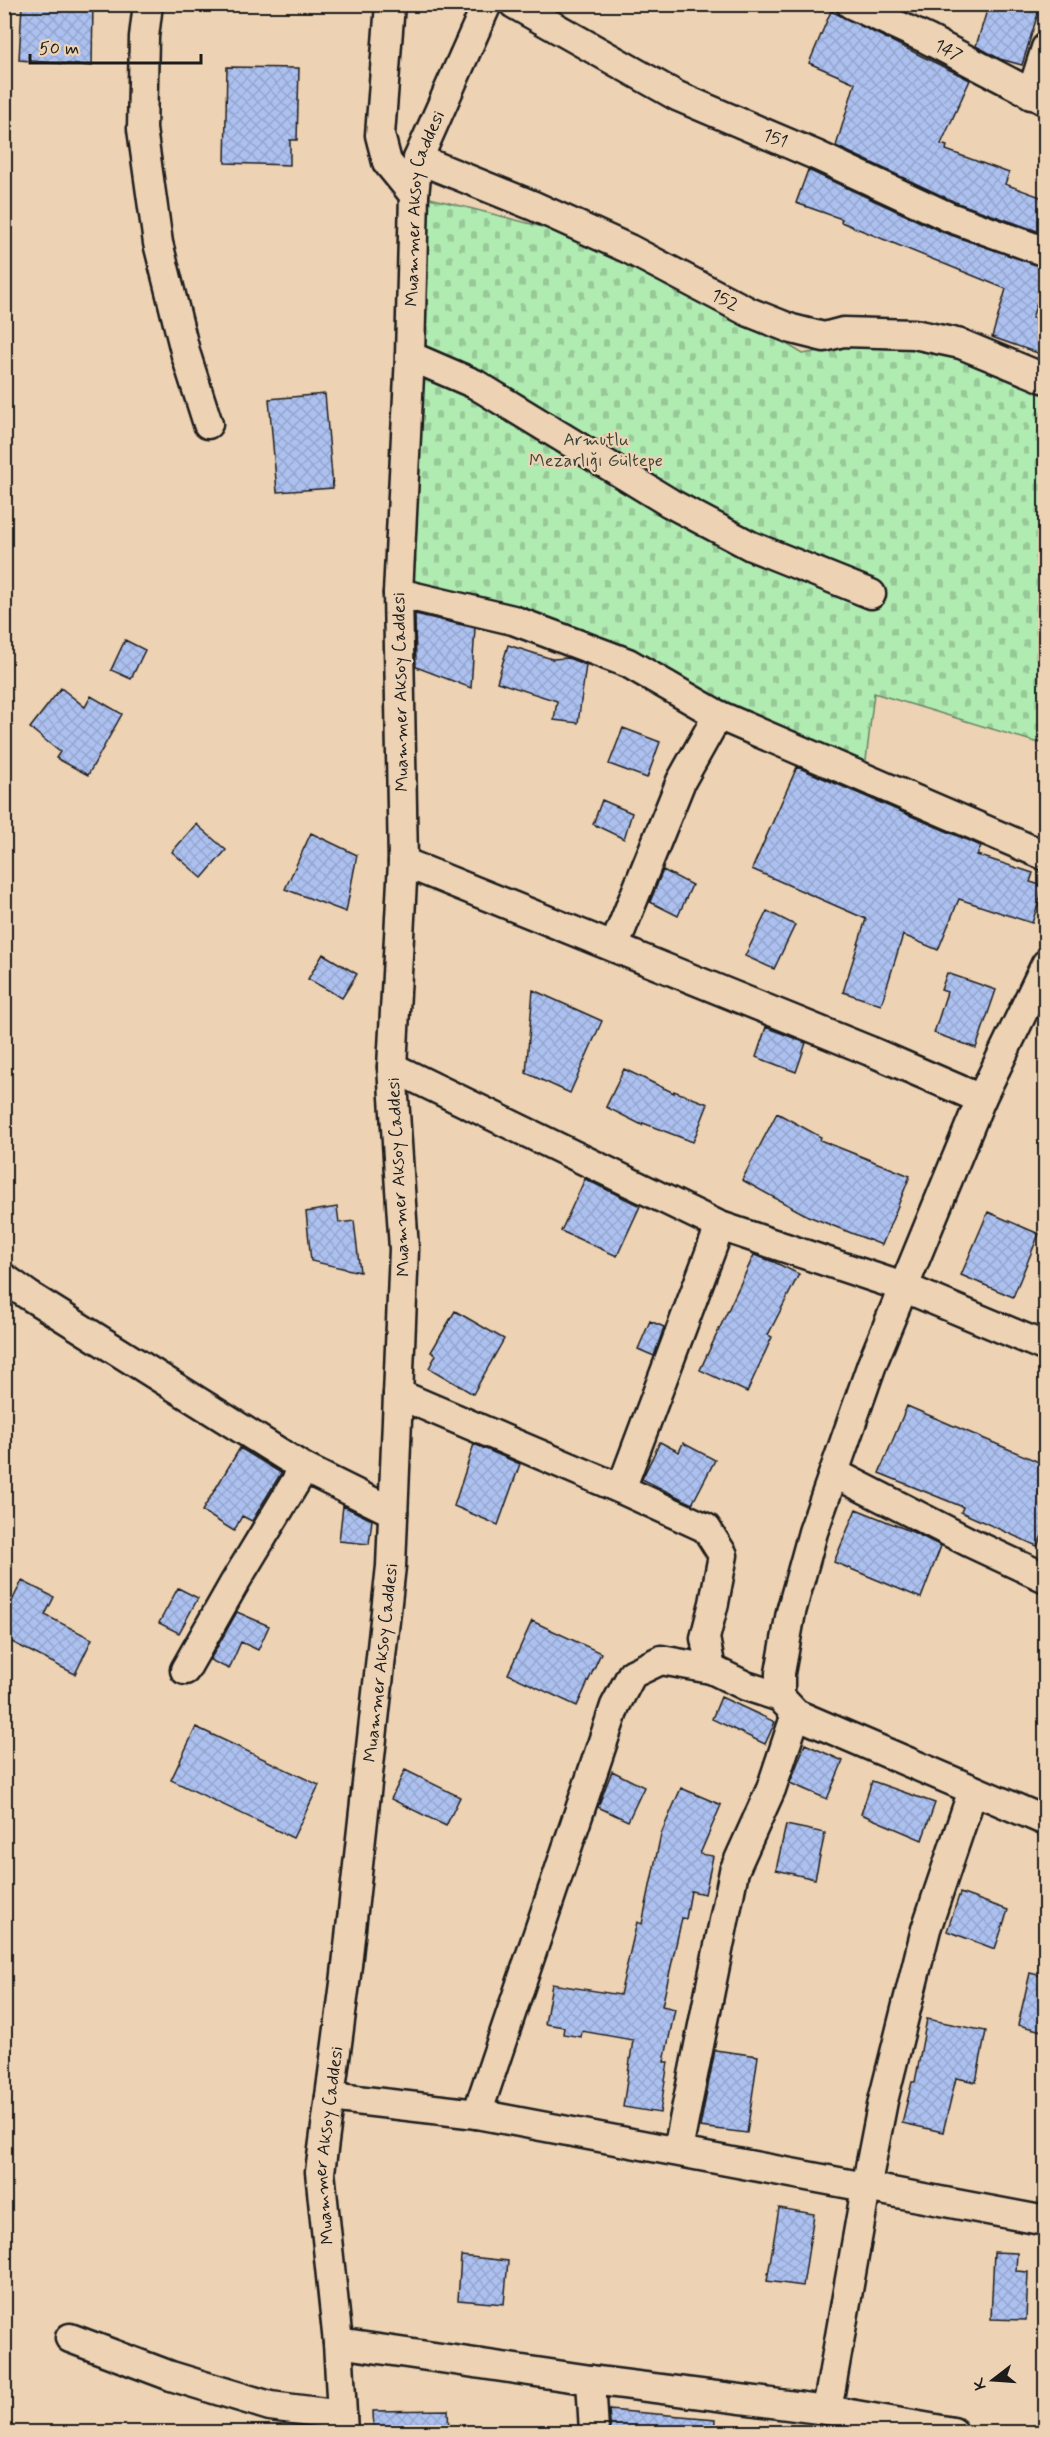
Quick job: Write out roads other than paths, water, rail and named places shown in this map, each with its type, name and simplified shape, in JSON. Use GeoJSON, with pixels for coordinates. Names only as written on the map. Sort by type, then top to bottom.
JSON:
{"type":"FeatureCollection","features":[{"type":"Feature","properties":{"kind":"street"},"geometry":{"type":"LineString","coordinates":[[148,4],[144,37],[142,129],[158,243],[177,322],[208,424]]}},
{"type":"Feature","properties":{"kind":"street"},"geometry":{"type":"LineString","coordinates":[[390,4],[380,135],[387,162],[414,195]]}},
{"type":"Feature","properties":{"kind":"street","name":"Muammer Aksoy Caddesi"},"geometry":{"type":"LineString","coordinates":[[343,2424],[338,2343],[320,2172],[345,1983],[391,1566],[404,1250],[393,1067],[404,862],[398,593],[410,356],[414,195],[418,159],[487,4]]}},
{"type":"Feature","properties":{"kind":"street","name":"151"},"geometry":{"type":"LineString","coordinates":[[513,4],[677,96],[837,164],[949,217],[1046,252]]}},
{"type":"Feature","properties":{"kind":"street","name":"147"},"geometry":{"type":"LineString","coordinates":[[851,4],[927,39],[1038,98]]}},
{"type":"Feature","properties":{"kind":"street"},"geometry":{"type":"LineString","coordinates":[[1038,98],[1046,48]]}},
{"type":"Feature","properties":{"kind":"street","name":"152"},"geometry":{"type":"LineString","coordinates":[[418,159],[534,206],[629,249],[749,312],[792,328],[824,337],[843,332],[914,334],[961,344],[1046,379]]}},
{"type":"Feature","properties":{"kind":"street"},"geometry":{"type":"LineString","coordinates":[[410,356],[475,384],[670,503],[751,546],[871,594]]}},
{"type":"Feature","properties":{"kind":"street"},"geometry":{"type":"LineString","coordinates":[[398,593],[513,620],[628,663],[718,715],[1046,856]]}},
{"type":"Feature","properties":{"kind":"street"},"geometry":{"type":"LineString","coordinates":[[614,947],[681,781],[718,715]]}},
{"type":"Feature","properties":{"kind":"street"},"geometry":{"type":"LineString","coordinates":[[404,862],[870,1050],[981,1099]]}},
{"type":"Feature","properties":{"kind":"street"},"geometry":{"type":"LineString","coordinates":[[678,2150],[734,1871],[771,1789],[788,1705],[780,1673],[791,1612],[813,1533],[872,1364],[903,1287],[981,1099],[1046,964]]}},
{"type":"Feature","properties":{"kind":"street"},"geometry":{"type":"LineString","coordinates":[[393,1067],[720,1226],[903,1287],[1046,1347]]}},
{"type":"Feature","properties":{"kind":"street"},"geometry":{"type":"LineString","coordinates":[[621,1489],[720,1226]]}},
{"type":"Feature","properties":{"kind":"street"},"geometry":{"type":"LineString","coordinates":[[4,1278],[304,1468],[393,1512]]}},
{"type":"Feature","properties":{"kind":"street"},"geometry":{"type":"LineString","coordinates":[[398,1394],[621,1489],[706,1528],[723,1555],[705,1638],[711,1669]]}},
{"type":"Feature","properties":{"kind":"street"},"geometry":{"type":"LineString","coordinates":[[185,1670],[304,1468]]}},
{"type":"Feature","properties":{"kind":"street"},"geometry":{"type":"LineString","coordinates":[[834,1473],[969,1542],[1046,1578]]}},
{"type":"Feature","properties":{"kind":"street"},"geometry":{"type":"LineString","coordinates":[[477,2114],[615,1706],[632,1674],[662,1660],[711,1669],[1046,1821]]}},
{"type":"Feature","properties":{"kind":"street"},"geometry":{"type":"LineString","coordinates":[[826,2410],[884,2101],[926,1929],[974,1790]]}},
{"type":"Feature","properties":{"kind":"street"},"geometry":{"type":"LineString","coordinates":[[330,2097],[477,2114],[1046,2221]]}},
{"type":"Feature","properties":{"kind":"street"},"geometry":{"type":"LineString","coordinates":[[70,2338],[171,2376],[270,2406],[343,2424]]}},
{"type":"Feature","properties":{"kind":"street"},"geometry":{"type":"LineString","coordinates":[[338,2343],[591,2380],[826,2410],[953,2433]]}},
{"type":"Feature","properties":{"kind":"street"},"geometry":{"type":"LineString","coordinates":[[591,2380],[594,2433]]}},
{"type":"Feature","properties":{"kind":"park label","name":"Armutlu Mezarlığı Gültepe"},"geometry":{"type":"Point","coordinates":[596,449]}}]}
